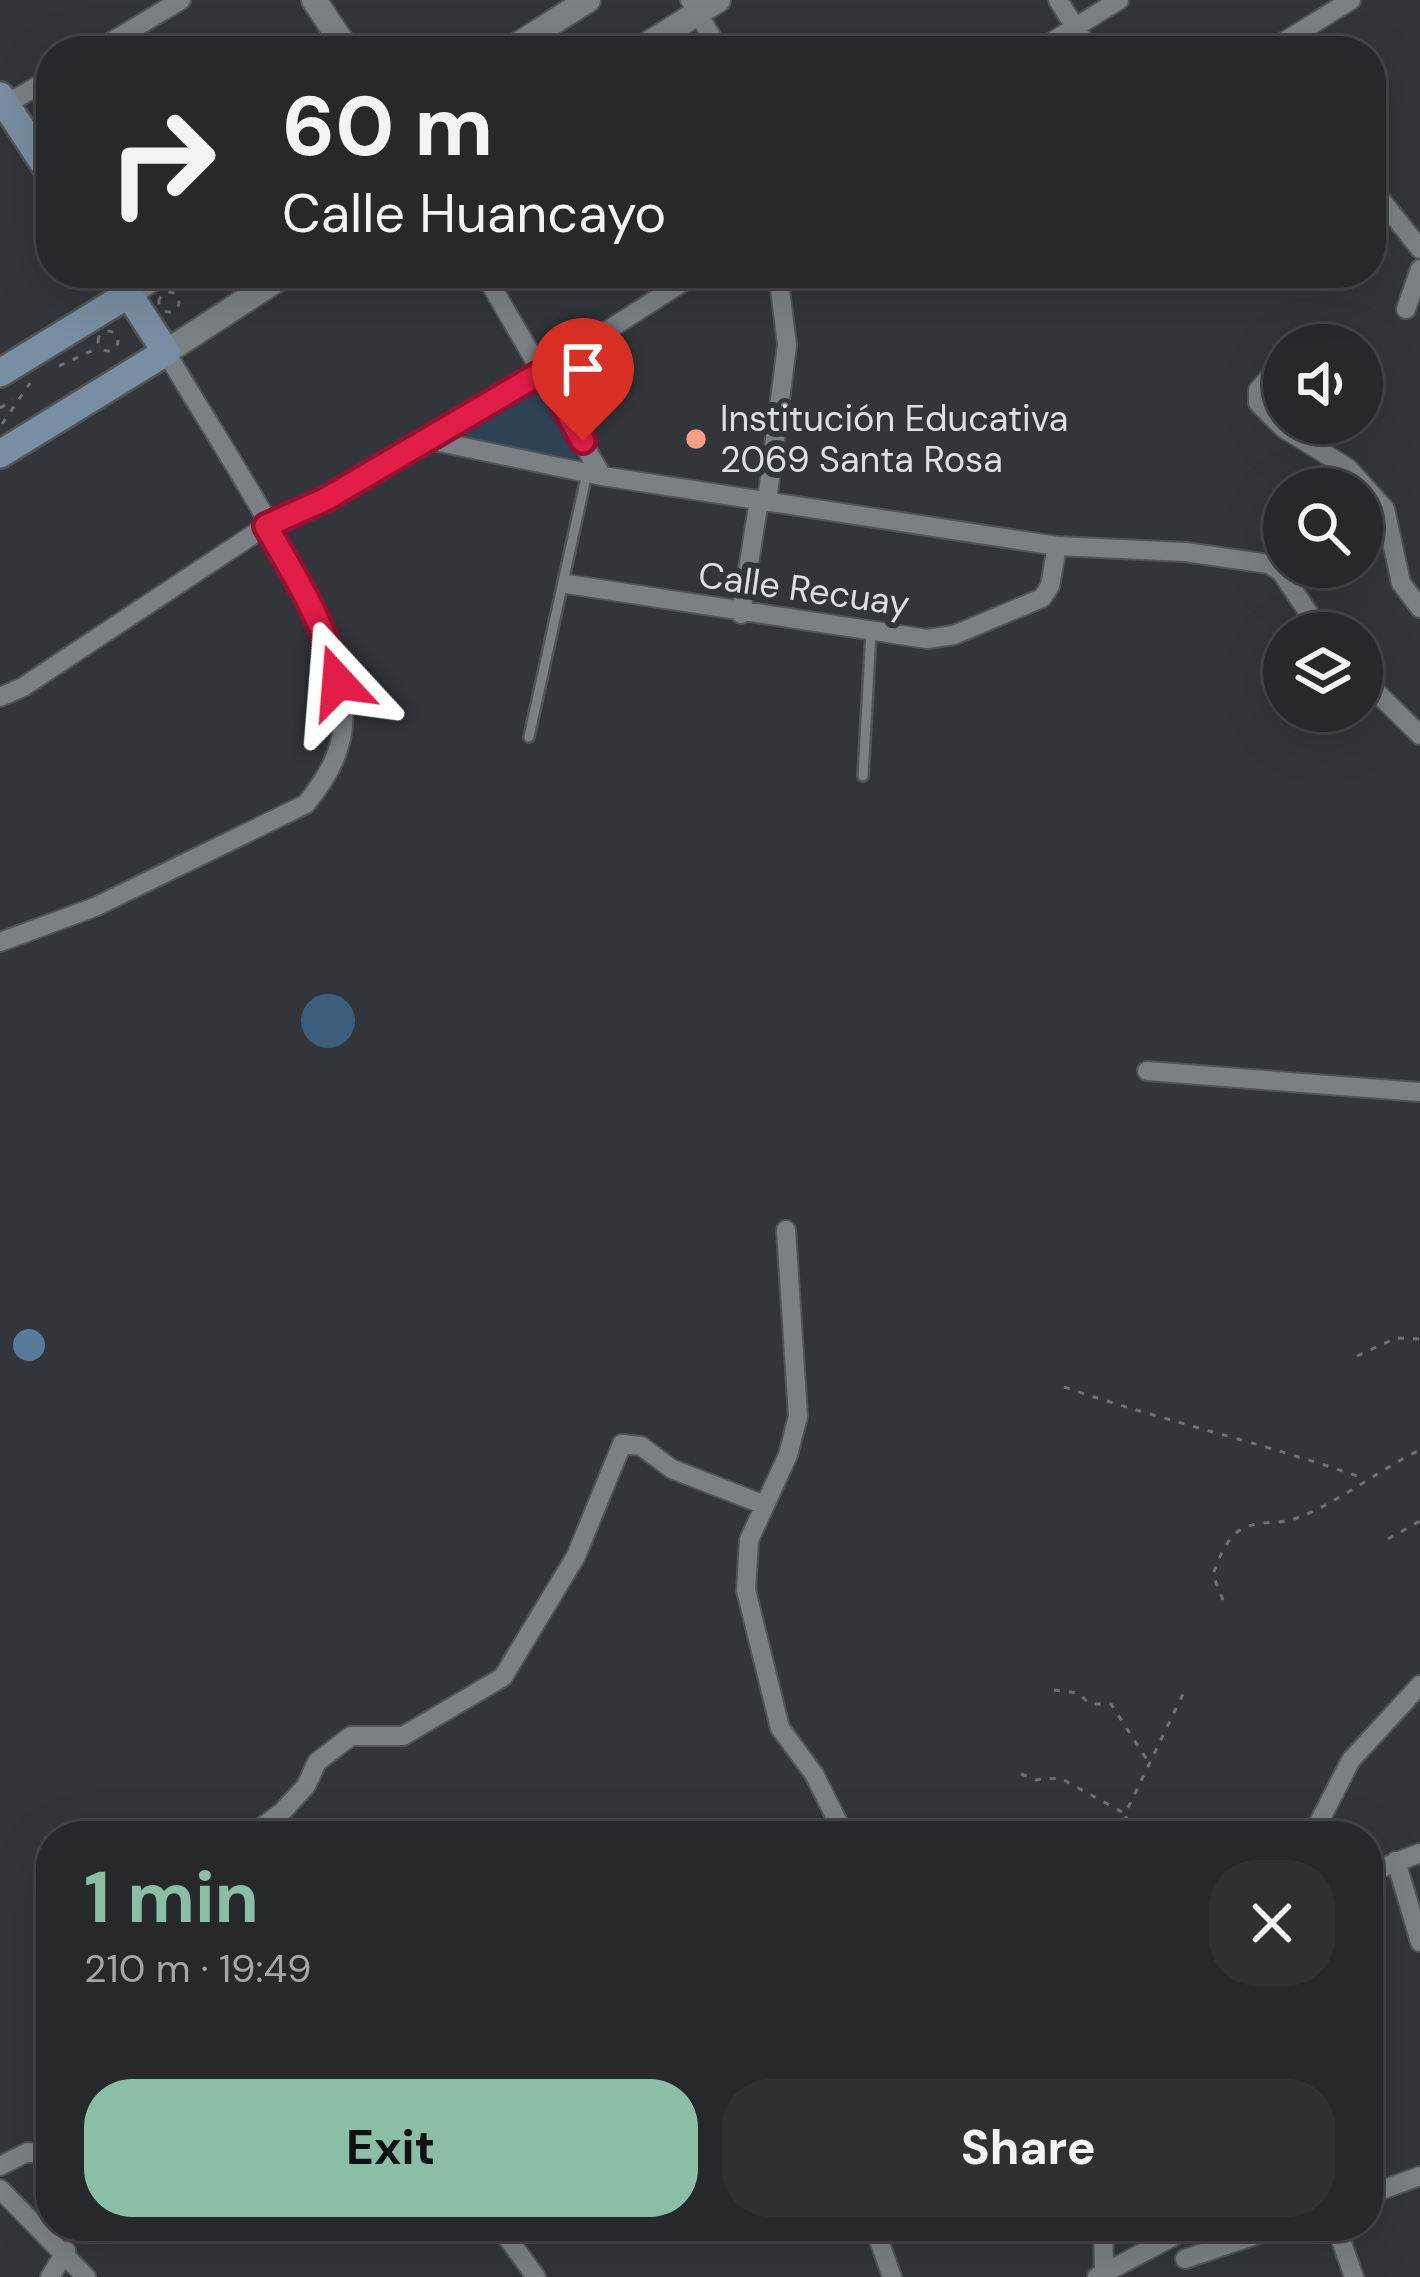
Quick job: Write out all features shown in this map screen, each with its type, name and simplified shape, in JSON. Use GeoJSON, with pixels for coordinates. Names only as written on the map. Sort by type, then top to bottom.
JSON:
{"type":"FeatureCollection","features":[{"type":"Feature","properties":{"kind":"main road"},"geometry":{"type":"LineString","coordinates":[[2,103],[36,152]]}},
{"type":"Feature","properties":{"kind":"main road"},"geometry":{"type":"LineString","coordinates":[[0,374],[115,288]]}},
{"type":"Feature","properties":{"kind":"main road"},"geometry":{"type":"LineString","coordinates":[[0,454],[166,352],[125,288]]}},
{"type":"Feature","properties":{"kind":"street"},"geometry":{"type":"LineString","coordinates":[[121,36],[181,0]]}},
{"type":"Feature","properties":{"kind":"street"},"geometry":{"type":"LineString","coordinates":[[314,0],[338,36]]}},
{"type":"Feature","properties":{"kind":"street"},"geometry":{"type":"LineString","coordinates":[[532,36],[588,0]]}},
{"type":"Feature","properties":{"kind":"street"},"geometry":{"type":"LineString","coordinates":[[1058,0],[1080,36]]}},
{"type":"Feature","properties":{"kind":"street"},"geometry":{"type":"LineString","coordinates":[[1060,36],[1119,0]]}},
{"type":"Feature","properties":{"kind":"street"},"geometry":{"type":"LineString","coordinates":[[1293,36],[1351,0]]}},
{"type":"Feature","properties":{"kind":"street"},"geometry":{"type":"LineString","coordinates":[[658,36],[702,4],[714,36]]}},
{"type":"Feature","properties":{"kind":"street"},"geometry":{"type":"LineString","coordinates":[[2,103],[36,86]]}},
{"type":"Feature","properties":{"kind":"street"},"geometry":{"type":"LineString","coordinates":[[1386,206],[1420,249]]}},
{"type":"Feature","properties":{"kind":"street"},"geometry":{"type":"LineString","coordinates":[[1406,309],[1420,269]]}},
{"type":"Feature","properties":{"kind":"street"},"geometry":{"type":"LineString","coordinates":[[0,942],[115,898],[306,804],[329,776],[340,746],[343,706],[334,658],[266,526],[166,352],[264,288]]}},
{"type":"Feature","properties":{"kind":"street"},"geometry":{"type":"LineString","coordinates":[[493,288],[544,371],[595,475]]}},
{"type":"Feature","properties":{"kind":"street"},"geometry":{"type":"LineString","coordinates":[[4,688],[23,687],[266,526],[326,499],[544,371],[674,288]]}},
{"type":"Feature","properties":{"kind":"street"},"geometry":{"type":"LineString","coordinates":[[740,614],[787,345],[780,288]]}},
{"type":"Feature","properties":{"kind":"street"},"geometry":{"type":"LineString","coordinates":[[425,440],[595,475],[1057,546],[1185,552],[1269,564],[1281,572],[1308,612]]}},
{"type":"Feature","properties":{"kind":"street"},"geometry":{"type":"LineString","coordinates":[[1308,444],[1348,468],[1385,508],[1401,583],[1420,608]]}},
{"type":"Feature","properties":{"kind":"street","name":"Calle Recuay"},"geometry":{"type":"LineString","coordinates":[[567,584],[927,639],[953,635],[1042,598],[1050,586],[1057,546]]}},
{"type":"Feature","properties":{"kind":"street"},"geometry":{"type":"LineString","coordinates":[[1383,699],[1420,735]]}},
{"type":"Feature","properties":{"kind":"street"},"geometry":{"type":"LineString","coordinates":[[1147,1071],[1420,1092]]}},
{"type":"Feature","properties":{"kind":"street"},"geometry":{"type":"LineString","coordinates":[[786,1230],[798,1416],[788,1455],[749,1540],[746,1590],[780,1728],[814,1774],[838,1821]]}},
{"type":"Feature","properties":{"kind":"street"},"geometry":{"type":"LineString","coordinates":[[270,1821],[306,1786],[316,1762],[351,1736],[403,1736],[503,1677],[576,1556],[622,1444],[641,1446],[672,1469],[763,1504]]}},
{"type":"Feature","properties":{"kind":"street"},"geometry":{"type":"LineString","coordinates":[[1320,1821],[1351,1760],[1420,1685]]}},
{"type":"Feature","properties":{"kind":"street"},"geometry":{"type":"LineString","coordinates":[[1383,1867],[1420,1853]]}},
{"type":"Feature","properties":{"kind":"street"},"geometry":{"type":"LineString","coordinates":[[1396,1861],[1420,1942]]}},
{"type":"Feature","properties":{"kind":"street"},"geometry":{"type":"LineString","coordinates":[[0,2167],[28,2152],[36,2154]]}},
{"type":"Feature","properties":{"kind":"street"},"geometry":{"type":"LineString","coordinates":[[1383,2190],[1420,2176]]}},
{"type":"Feature","properties":{"kind":"street"},"geometry":{"type":"LineString","coordinates":[[0,2188],[36,2222]]}},
{"type":"Feature","properties":{"kind":"street"},"geometry":{"type":"LineString","coordinates":[[56,2241],[86,2277]]}},
{"type":"Feature","properties":{"kind":"street"},"geometry":{"type":"LineString","coordinates":[[510,2241],[536,2277]]}},
{"type":"Feature","properties":{"kind":"street"},"geometry":{"type":"LineString","coordinates":[[879,2241],[892,2277]]}},
{"type":"Feature","properties":{"kind":"street"},"geometry":{"type":"LineString","coordinates":[[1101,2275],[1102,2241]]}},
{"type":"Feature","properties":{"kind":"street"},"geometry":{"type":"LineString","coordinates":[[1101,2275],[1157,2241]]}},
{"type":"Feature","properties":{"kind":"street"},"geometry":{"type":"LineString","coordinates":[[1188,2268],[1248,2241]]}},
{"type":"Feature","properties":{"kind":"street"},"geometry":{"type":"LineString","coordinates":[[1341,2241],[1354,2277]]}},
{"type":"Feature","properties":{"kind":"street"},"geometry":{"type":"LineString","coordinates":[[50,2277],[66,2251]]}},
{"type":"Feature","properties":{"kind":"lane"},"geometry":{"type":"LineString","coordinates":[[529,737],[595,475]]}},
{"type":"Feature","properties":{"kind":"lane"},"geometry":{"type":"LineString","coordinates":[[863,776],[871,632]]}},
{"type":"Feature","properties":{"kind":"path"},"geometry":{"type":"LineString","coordinates":[[53,368],[100,346]]}},
{"type":"Feature","properties":{"kind":"path"},"geometry":{"type":"LineString","coordinates":[[0,408],[35,379]]}},
{"type":"Feature","properties":{"kind":"path"},"geometry":{"type":"LineString","coordinates":[[0,430],[15,399]]}},
{"type":"Feature","properties":{"kind":"path"},"geometry":{"type":"LineString","coordinates":[[1357,1356],[1396,1338],[1420,1339]]}},
{"type":"Feature","properties":{"kind":"path"},"geometry":{"type":"LineString","coordinates":[[1064,1387],[1227,1439],[1261,1442],[1363,1478]]}},
{"type":"Feature","properties":{"kind":"path"},"geometry":{"type":"LineString","coordinates":[[1223,1600],[1214,1575],[1235,1534],[1252,1523],[1280,1525],[1330,1505],[1363,1478],[1420,1450]]}},
{"type":"Feature","properties":{"kind":"path"},"geometry":{"type":"LineString","coordinates":[[1388,1539],[1420,1521]]}},
{"type":"Feature","properties":{"kind":"path"},"geometry":{"type":"LineString","coordinates":[[1054,1690],[1078,1693],[1090,1704],[1111,1704],[1150,1766]]}},
{"type":"Feature","properties":{"kind":"path"},"geometry":{"type":"LineString","coordinates":[[1125,1814],[1184,1692]]}},
{"type":"Feature","properties":{"kind":"path"},"geometry":{"type":"LineString","coordinates":[[1021,1774],[1036,1780],[1060,1778],[1125,1814],[1127,1821]]}},
{"type":"Feature","properties":{"kind":"shaded area"},"geometry":{"type":"Polygon","coordinates":[[[536,386],[578,459],[454,436],[536,386]]]}},
{"type":"Feature","properties":{"kind":"shaded area"},"geometry":{"type":"Polygon","coordinates":[[[29,1329],[40,1334],[45,1345],[40,1356],[29,1361],[18,1356],[13,1345],[18,1334],[29,1329]]]}},
{"type":"Feature","properties":{"kind":"building"},"geometry":{"type":"Polygon","coordinates":[[[328,994],[347,1002],[355,1021],[347,1040],[328,1048],[309,1040],[301,1021],[309,1002],[328,994]]]}},
{"type":"Feature","properties":{"kind":"place","name":"Institución Educativa 2069 Santa Rosa"},"geometry":{"type":"Point","coordinates":[696,439]}},
{"type":"Feature","properties":{"kind":"route"},"geometry":{"type":"LineString","coordinates":[[338,682],[334,658],[302,588],[266,526],[326,499],[544,371],[583,441]]}}]}
